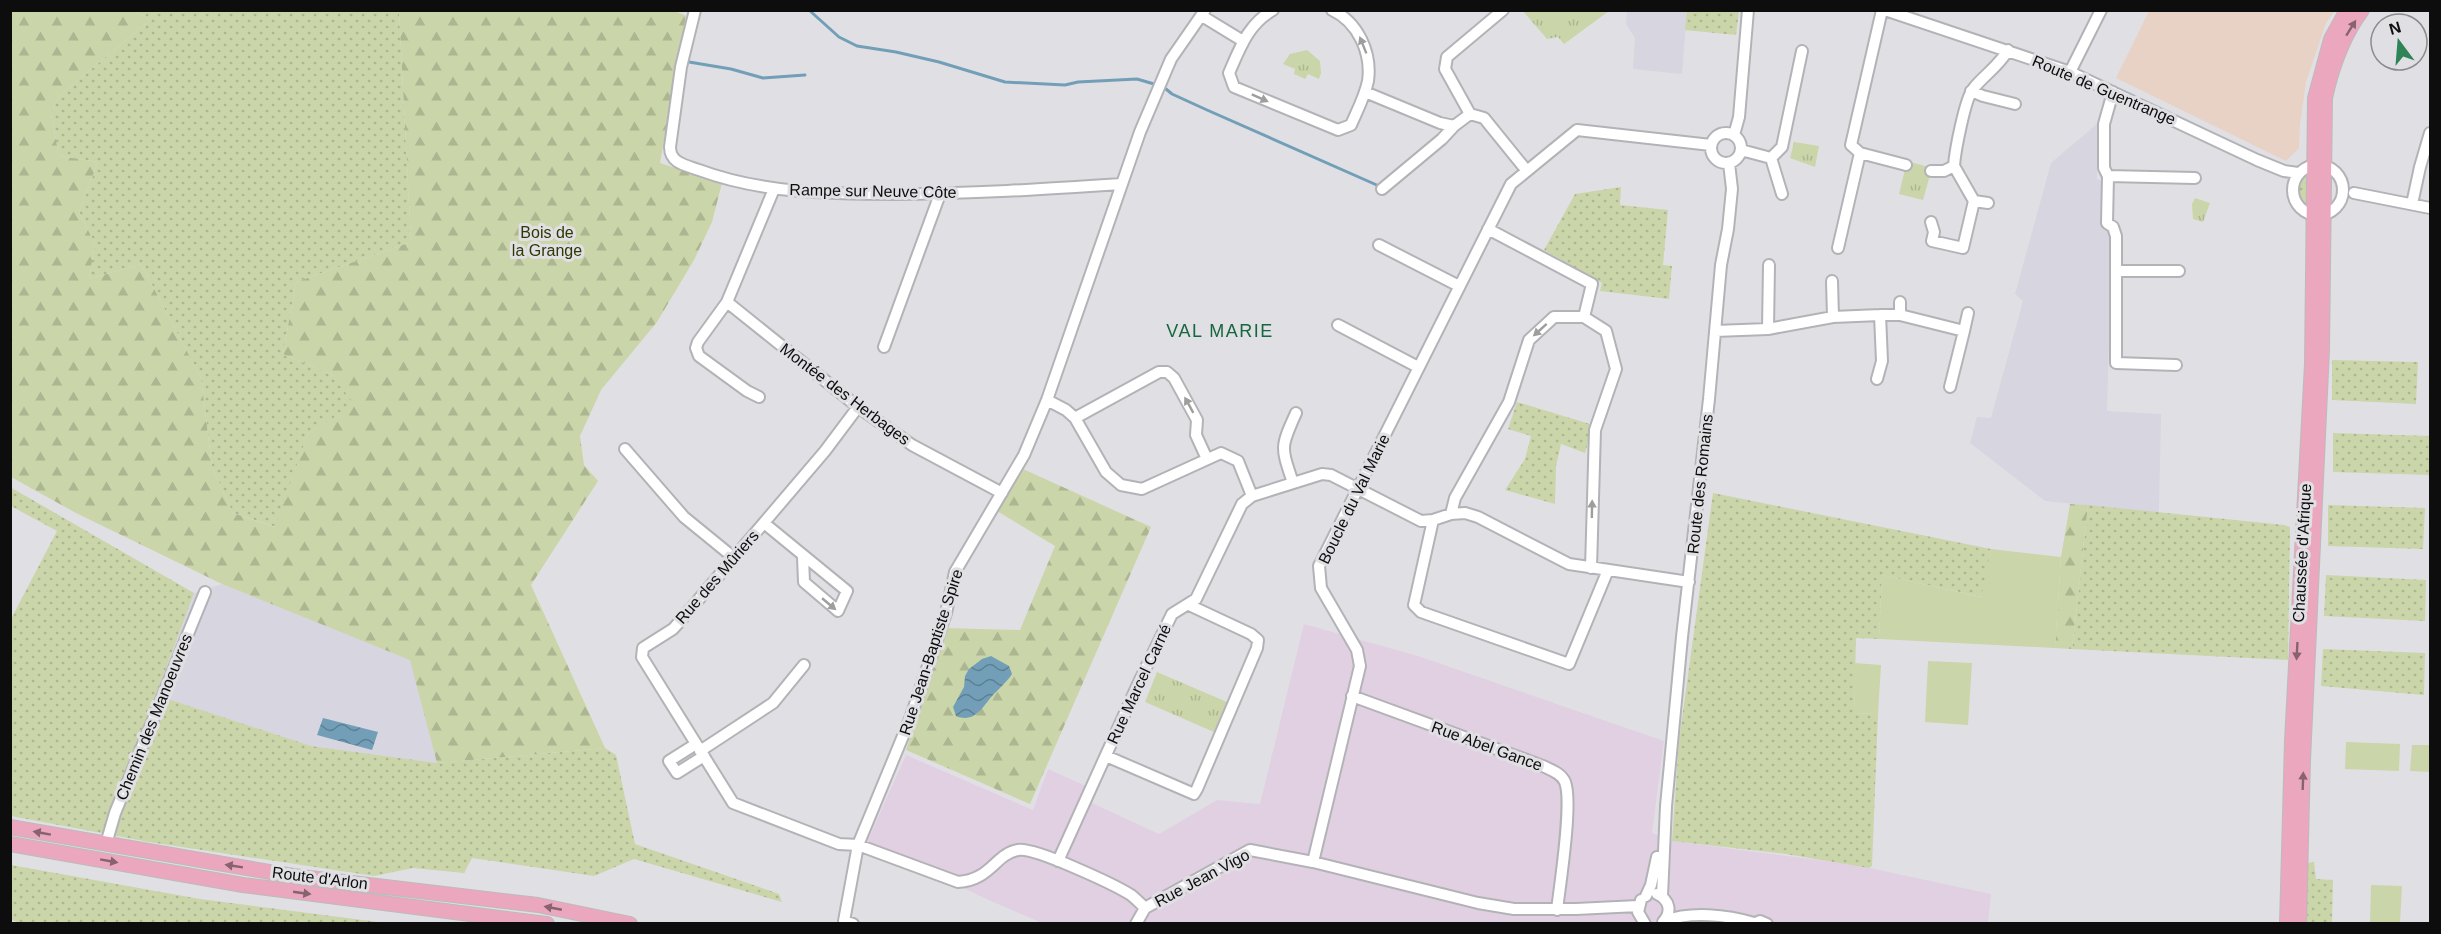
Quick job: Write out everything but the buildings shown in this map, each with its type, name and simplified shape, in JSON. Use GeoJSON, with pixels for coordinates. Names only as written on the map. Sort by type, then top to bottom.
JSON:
{"type":"FeatureCollection","features":[{"type":"Feature","properties":{"kind":"main road"},"geometry":{"type":"LineString","coordinates":[[2319,165],[2315,98],[2331,39],[2347,10]]}},
{"type":"Feature","properties":{"kind":"main road"},"geometry":{"type":"LineString","coordinates":[[2319,165],[2325,98],[2331,73],[2342,42],[2362,10]]}},
{"type":"Feature","properties":{"kind":"main road","name":"Chaussée d'Afrique"},"geometry":{"type":"LineString","coordinates":[[2287,924],[2292,741],[2312,364],[2319,165]]}},
{"type":"Feature","properties":{"kind":"main road","name":"Chaussée d'Afrique"},"geometry":{"type":"LineString","coordinates":[[2299,924],[2303,760],[2320,405],[2318,214]]}},
{"type":"Feature","properties":{"kind":"main road","name":"Route d'Arlon"},"geometry":{"type":"LineString","coordinates":[[10,827],[293,876],[538,905],[630,924]]}},
{"type":"Feature","properties":{"kind":"main road","name":"Route d'Arlon"},"geometry":{"type":"LineString","coordinates":[[10,844],[243,885],[547,924]]}},
{"type":"Feature","properties":{"kind":"street","name":"Rampe sur Neuve Côte"},"geometry":{"type":"LineString","coordinates":[[695,10],[681,67],[670,154],[674,160],[705,172],[774,189],[851,194],[940,194],[1122,184]]}},
{"type":"Feature","properties":{"kind":"street"},"geometry":{"type":"LineString","coordinates":[[1273,10],[1257,22],[1243,41],[1229,73],[1234,87],[1338,130],[1351,125],[1365,92],[1369,71],[1367,52],[1362,39],[1349,22],[1332,10]]}},
{"type":"Feature","properties":{"kind":"street"},"geometry":{"type":"LineString","coordinates":[[1503,10],[1448,57],[1445,69],[1470,114],[1484,118],[1527,171]]}},
{"type":"Feature","properties":{"kind":"street"},"geometry":{"type":"LineString","coordinates":[[1734,135],[1739,117],[1748,10]]}},
{"type":"Feature","properties":{"kind":"street"},"geometry":{"type":"LineString","coordinates":[[2070,72],[2101,10]]}},
{"type":"Feature","properties":{"kind":"street"},"geometry":{"type":"LineString","coordinates":[[1885,11],[1851,145],[1860,153],[1906,165]]}},
{"type":"Feature","properties":{"kind":"street","name":"Route de Guentrange"},"geometry":{"type":"LineString","coordinates":[[1885,11],[2070,72],[2284,171]]}},
{"type":"Feature","properties":{"kind":"street"},"geometry":{"type":"LineString","coordinates":[[1203,13],[1243,41]]}},
{"type":"Feature","properties":{"kind":"street","name":"Rue Jean-Baptiste Spire"},"geometry":{"type":"LineString","coordinates":[[853,924],[844,921],[858,845],[910,719],[946,613],[955,572],[1024,455],[1047,400],[1140,132],[1171,59],[1203,13]]}},
{"type":"Feature","properties":{"kind":"street"},"geometry":{"type":"LineString","coordinates":[[1931,222],[1934,232],[1932,241],[1965,251],[1974,201],[1954,166],[1955,151],[1971,91],[2008,50]]}},
{"type":"Feature","properties":{"kind":"street"},"geometry":{"type":"LineString","coordinates":[[1771,158],[1782,147],[1802,51]]}},
{"type":"Feature","properties":{"kind":"street"},"geometry":{"type":"LineString","coordinates":[[1971,91],[2015,104]]}},
{"type":"Feature","properties":{"kind":"street"},"geometry":{"type":"LineString","coordinates":[[1365,92],[1440,123],[1454,126]]}},
{"type":"Feature","properties":{"kind":"street"},"geometry":{"type":"LineString","coordinates":[[2113,92],[2104,124],[2104,168],[2108,176],[2107,223],[2113,227],[2116,236],[2116,363],[2176,365]]}},
{"type":"Feature","properties":{"kind":"street"},"geometry":{"type":"LineString","coordinates":[[1382,189],[1470,114]]}},
{"type":"Feature","properties":{"kind":"street","name":"Boucle du Val Marie"},"geometry":{"type":"LineString","coordinates":[[1313,862],[1360,666],[1357,650],[1321,588],[1319,566],[1511,184],[1577,130],[1711,145]]}},
{"type":"Feature","properties":{"kind":"street"},"geometry":{"type":"LineString","coordinates":[[1720,134],[1734,135],[1740,142],[1741,150],[1737,158],[1729,163],[1715,159],[1711,152],[1711,145],[1720,134]]}},
{"type":"Feature","properties":{"kind":"street"},"geometry":{"type":"LineString","coordinates":[[2412,204],[2430,134]]}},
{"type":"Feature","properties":{"kind":"street"},"geometry":{"type":"LineString","coordinates":[[1741,150],[1771,158]]}},
{"type":"Feature","properties":{"kind":"street"},"geometry":{"type":"LineString","coordinates":[[1838,248],[1860,153]]}},
{"type":"Feature","properties":{"kind":"street"},"geometry":{"type":"LineString","coordinates":[[1771,158],[1782,194]]}},
{"type":"Feature","properties":{"kind":"street","name":"Route des Romains"},"geometry":{"type":"LineString","coordinates":[[1638,906],[1646,896],[1656,866],[1666,806],[1715,331],[1732,189],[1729,163]]}},
{"type":"Feature","properties":{"kind":"street"},"geometry":{"type":"LineString","coordinates":[[2284,171],[2298,173],[2319,165],[2333,169],[2340,176],[2344,185],[2354,193],[2430,207]]}},
{"type":"Feature","properties":{"kind":"street"},"geometry":{"type":"LineString","coordinates":[[1931,171],[1944,171],[1954,166]]}},
{"type":"Feature","properties":{"kind":"street"},"geometry":{"type":"LineString","coordinates":[[2284,171],[2293,184],[2296,204],[2305,212],[2318,214],[2336,208],[2342,200],[2354,193]]}},
{"type":"Feature","properties":{"kind":"street"},"geometry":{"type":"LineString","coordinates":[[2293,184],[2298,173]]}},
{"type":"Feature","properties":{"kind":"street"},"geometry":{"type":"LineString","coordinates":[[2108,176],[2195,178]]}},
{"type":"Feature","properties":{"kind":"street"},"geometry":{"type":"LineString","coordinates":[[2342,200],[2344,185]]}},
{"type":"Feature","properties":{"kind":"street"},"geometry":{"type":"LineString","coordinates":[[759,397],[747,391],[699,356],[696,348],[728,302],[774,189]]}},
{"type":"Feature","properties":{"kind":"street"},"geometry":{"type":"LineString","coordinates":[[884,347],[940,194]]}},
{"type":"Feature","properties":{"kind":"street"},"geometry":{"type":"LineString","coordinates":[[1974,201],[1988,202]]}},
{"type":"Feature","properties":{"kind":"street"},"geometry":{"type":"LineString","coordinates":[[1488,229],[1592,284],[1584,318]]}},
{"type":"Feature","properties":{"kind":"street"},"geometry":{"type":"LineString","coordinates":[[1379,245],[1459,285]]}},
{"type":"Feature","properties":{"kind":"street"},"geometry":{"type":"LineString","coordinates":[[1768,329],[1769,265]]}},
{"type":"Feature","properties":{"kind":"street"},"geometry":{"type":"LineString","coordinates":[[2116,271],[2179,271]]}},
{"type":"Feature","properties":{"kind":"street"},"geometry":{"type":"LineString","coordinates":[[1832,281],[1833,317]]}},
{"type":"Feature","properties":{"kind":"street","name":"Montée des Herbages"},"geometry":{"type":"LineString","coordinates":[[728,302],[858,407],[912,445],[1002,493]]}},
{"type":"Feature","properties":{"kind":"street"},"geometry":{"type":"LineString","coordinates":[[1900,302],[1900,315]]}},
{"type":"Feature","properties":{"kind":"street"},"geometry":{"type":"LineString","coordinates":[[1950,387],[1968,313]]}},
{"type":"Feature","properties":{"kind":"street"},"geometry":{"type":"LineString","coordinates":[[1715,331],[1768,329],[1833,317],[1880,315],[1900,315],[1964,331]]}},
{"type":"Feature","properties":{"kind":"street"},"geometry":{"type":"LineString","coordinates":[[1876,379],[1882,361],[1880,315]]}},
{"type":"Feature","properties":{"kind":"street"},"geometry":{"type":"LineString","coordinates":[[1451,514],[1455,498],[1509,402],[1529,340],[1554,317],[1584,318],[1606,331],[1616,369],[1595,430],[1592,568]]}},
{"type":"Feature","properties":{"kind":"street"},"geometry":{"type":"LineString","coordinates":[[1338,325],[1418,367]]}},
{"type":"Feature","properties":{"kind":"street"},"geometry":{"type":"LineString","coordinates":[[1075,418],[1159,372],[1167,372],[1174,378],[1197,420],[1196,435],[1207,459]]}},
{"type":"Feature","properties":{"kind":"street"},"geometry":{"type":"LineString","coordinates":[[1047,400],[1066,410],[1075,418],[1106,472],[1120,485],[1142,489],[1221,453],[1238,461],[1252,496],[1322,474],[1331,475],[1421,521],[1465,513],[1478,517],[1569,564],[1689,582]]}},
{"type":"Feature","properties":{"kind":"street","name":"Rue des Mûriers"},"geometry":{"type":"LineString","coordinates":[[858,407],[764,523],[673,629],[643,648],[642,657],[733,803],[839,844],[858,845],[958,882],[982,876],[1005,856],[1019,850],[1058,861]]}},
{"type":"Feature","properties":{"kind":"street"},"geometry":{"type":"LineString","coordinates":[[1293,483],[1284,456],[1283,441],[1296,413]]}},
{"type":"Feature","properties":{"kind":"street"},"geometry":{"type":"LineString","coordinates":[[626,449],[684,517],[733,557]]}},
{"type":"Feature","properties":{"kind":"street","name":"Rue Marcel Carné"},"geometry":{"type":"LineString","coordinates":[[1058,861],[1172,614],[1196,599],[1242,504],[1252,496]]}},
{"type":"Feature","properties":{"kind":"street"},"geometry":{"type":"LineString","coordinates":[[1433,520],[1414,605],[1421,612],[1569,664],[1608,570]]}},
{"type":"Feature","properties":{"kind":"street","name":"Rue des Mûriers"},"geometry":{"type":"LineString","coordinates":[[764,523],[847,591],[838,611],[804,582],[803,557]]}},
{"type":"Feature","properties":{"kind":"street","name":"Chemin des Manoeuvres"},"geometry":{"type":"LineString","coordinates":[[106,844],[115,813],[205,592]]}},
{"type":"Feature","properties":{"kind":"street"},"geometry":{"type":"LineString","coordinates":[[1106,756],[1194,794],[1197,789],[1253,658],[1258,640],[1251,634],[1189,605]]}},
{"type":"Feature","properties":{"kind":"street"},"geometry":{"type":"LineString","coordinates":[[700,750],[773,703],[804,665]]}},
{"type":"Feature","properties":{"kind":"street","name":"Rue Abel Gance"},"geometry":{"type":"LineString","coordinates":[[1352,696],[1543,766],[1560,775],[1566,786],[1568,801],[1557,909]]}},
{"type":"Feature","properties":{"kind":"street","name":"Route des Romains"},"geometry":{"type":"LineString","coordinates":[[1662,923],[1668,916],[1665,901],[1666,806]]}},
{"type":"Feature","properties":{"kind":"street","name":"Rue Jean Vigo"},"geometry":{"type":"LineString","coordinates":[[1136,924],[1145,908],[1250,849],[1313,862]]}},
{"type":"Feature","properties":{"kind":"street"},"geometry":{"type":"LineString","coordinates":[[1058,861],[1131,896],[1145,908]]}},
{"type":"Feature","properties":{"kind":"street"},"geometry":{"type":"LineString","coordinates":[[1313,862],[1478,903],[1514,909],[1638,906],[1639,916],[1645,924]]}},
{"type":"Feature","properties":{"kind":"street"},"geometry":{"type":"LineString","coordinates":[[1646,896],[1656,894],[1684,915]]}},
{"type":"Feature","properties":{"kind":"street"},"geometry":{"type":"LineString","coordinates":[[1662,923],[1684,915],[1754,923],[1760,921],[1767,924]]}},
{"type":"Feature","properties":{"kind":"shaded area"},"geometry":{"type":"Polygon","coordinates":[[[1627,11],[1687,11],[1682,74],[1633,69],[1635,38],[1626,24],[1627,11]]]}},
{"type":"Feature","properties":{"kind":"shaded area"},"geometry":{"type":"Polygon","coordinates":[[[2149,11],[2335,11],[2326,23],[2306,82],[2299,148],[2286,161],[2116,78],[2149,11]]]}},
{"type":"Feature","properties":{"kind":"shaded area"},"geometry":{"type":"Polygon","coordinates":[[[2098,123],[2097,179],[2105,182],[2112,233],[2107,411],[2161,414],[2159,513],[2045,501],[1970,443],[1977,417],[1991,418],[2023,301],[2015,294],[2051,163],[2098,123]]]}},
{"type":"Feature","properties":{"kind":"shaded area"},"geometry":{"type":"Polygon","coordinates":[[[222,584],[411,660],[437,763],[311,746],[156,695],[194,593],[222,584]]]}},
{"type":"Feature","properties":{"kind":"shaded area"},"geometry":{"type":"Polygon","coordinates":[[[1304,624],[1418,656],[1664,741],[1652,833],[1672,841],[1856,865],[1991,894],[1988,924],[1044,924],[867,842],[906,755],[1033,810],[1048,769],[1097,791],[1092,803],[1159,834],[1217,800],[1260,804],[1304,624]]]}},
{"type":"Feature","properties":{"kind":"green space","name":"Bois de la Grange"},"geometry":{"type":"Polygon","coordinates":[[[673,10],[686,16],[660,163],[722,183],[712,222],[694,260],[657,322],[601,390],[580,436],[584,465],[598,481],[531,585],[605,748],[437,763],[410,660],[222,584],[76,513],[11,477],[11,11],[134,11],[150,20],[58,97],[51,114],[59,156],[98,162],[79,212],[95,244],[89,279],[141,264],[201,378],[212,467],[233,513],[275,527],[308,433],[355,405],[331,374],[283,354],[296,282],[411,242],[399,11],[673,10]]]}},
{"type":"Feature","properties":{"kind":"green space"},"geometry":{"type":"Polygon","coordinates":[[[134,11],[399,11],[411,242],[296,282],[283,354],[331,374],[356,405],[308,433],[276,527],[233,513],[212,467],[201,378],[141,264],[89,279],[95,244],[79,212],[98,162],[59,156],[51,114],[58,97],[150,20],[134,11]]]}},
{"type":"Feature","properties":{"kind":"green space"},"geometry":{"type":"Polygon","coordinates":[[[1523,11],[1609,11],[1564,44],[1558,37],[1547,39],[1523,11]]]}},
{"type":"Feature","properties":{"kind":"green space"},"geometry":{"type":"Polygon","coordinates":[[[1687,11],[1739,11],[1736,35],[1685,30],[1687,11]]]}},
{"type":"Feature","properties":{"kind":"green space"},"geometry":{"type":"Polygon","coordinates":[[[1307,50],[1320,61],[1319,79],[1308,74],[1305,79],[1294,74],[1295,69],[1283,64],[1290,54],[1307,50]]]}},
{"type":"Feature","properties":{"kind":"green space"},"geometry":{"type":"Polygon","coordinates":[[[1794,142],[1819,146],[1815,167],[1790,158],[1794,142]]]}},
{"type":"Feature","properties":{"kind":"green space"},"geometry":{"type":"Polygon","coordinates":[[[1907,161],[1932,168],[1923,200],[1899,194],[1907,161]]]}},
{"type":"Feature","properties":{"kind":"green space"},"geometry":{"type":"Polygon","coordinates":[[[2308,173],[2306,205],[2298,193],[2298,184],[2308,173]]]}},
{"type":"Feature","properties":{"kind":"green space"},"geometry":{"type":"Polygon","coordinates":[[[1621,187],[1620,205],[1668,210],[1663,265],[1672,266],[1669,299],[1600,291],[1602,283],[1544,250],[1575,194],[1621,187]]]}},
{"type":"Feature","properties":{"kind":"green space"},"geometry":{"type":"Polygon","coordinates":[[[2195,198],[2210,203],[2203,222],[2193,219],[2192,204],[2195,198]]]}},
{"type":"Feature","properties":{"kind":"green space"},"geometry":{"type":"Polygon","coordinates":[[[2332,360],[2418,362],[2416,404],[2332,400],[2332,360]]]}},
{"type":"Feature","properties":{"kind":"green space"},"geometry":{"type":"Polygon","coordinates":[[[1517,402],[1593,425],[1585,453],[1561,444],[1556,466],[1555,504],[1505,490],[1525,459],[1531,436],[1508,429],[1517,402]]]}},
{"type":"Feature","properties":{"kind":"green space"},"geometry":{"type":"Polygon","coordinates":[[[2333,433],[2430,436],[2430,475],[2333,472],[2333,433]]]}},
{"type":"Feature","properties":{"kind":"green space"},"geometry":{"type":"Polygon","coordinates":[[[1023,469],[1151,527],[1030,804],[906,750],[945,628],[1020,630],[1055,546],[997,511],[1023,469]]]}},
{"type":"Feature","properties":{"kind":"green space"},"geometry":{"type":"Polygon","coordinates":[[[10,487],[194,593],[156,695],[311,746],[437,763],[605,748],[616,755],[635,844],[779,894],[782,902],[634,859],[594,876],[472,858],[464,873],[413,868],[374,876],[149,842],[11,816],[11,619],[57,531],[11,506],[10,487]]]}},
{"type":"Feature","properties":{"kind":"green space"},"geometry":{"type":"Polygon","coordinates":[[[1713,493],[1991,549],[1982,597],[1882,575],[1879,639],[1856,638],[1854,713],[1878,714],[1872,866],[1869,868],[1786,854],[1672,841],[1679,741],[1713,493]]]}},
{"type":"Feature","properties":{"kind":"green space"},"geometry":{"type":"Polygon","coordinates":[[[2070,504],[2088,505],[2072,649],[2055,648],[2061,557],[2070,504]]]}},
{"type":"Feature","properties":{"kind":"green space"},"geometry":{"type":"Polygon","coordinates":[[[2088,505],[2290,527],[2288,660],[2072,649],[2088,505]]]}},
{"type":"Feature","properties":{"kind":"green space"},"geometry":{"type":"Polygon","coordinates":[[[2328,505],[2425,508],[2423,549],[2328,546],[2328,505]]]}},
{"type":"Feature","properties":{"kind":"green space"},"geometry":{"type":"Polygon","coordinates":[[[1991,549],[2061,557],[2055,648],[1879,639],[1882,575],[1981,597],[1991,549]]]}},
{"type":"Feature","properties":{"kind":"green space"},"geometry":{"type":"Polygon","coordinates":[[[2326,575],[2426,580],[2425,621],[2324,616],[2326,575]]]}},
{"type":"Feature","properties":{"kind":"green space"},"geometry":{"type":"Polygon","coordinates":[[[2323,649],[2425,653],[2424,695],[2321,686],[2323,649]]]}},
{"type":"Feature","properties":{"kind":"green space"},"geometry":{"type":"Polygon","coordinates":[[[1928,661],[1972,663],[1968,725],[1925,722],[1928,661]]]}},
{"type":"Feature","properties":{"kind":"green space"},"geometry":{"type":"Polygon","coordinates":[[[1855,663],[1881,665],[1878,714],[1854,713],[1855,663]]]}},
{"type":"Feature","properties":{"kind":"green space"},"geometry":{"type":"Polygon","coordinates":[[[1157,672],[1227,702],[1214,732],[1145,702],[1157,672]]]}},
{"type":"Feature","properties":{"kind":"green space"},"geometry":{"type":"Polygon","coordinates":[[[2346,742],[2400,744],[2399,771],[2345,769],[2346,742]]]}},
{"type":"Feature","properties":{"kind":"green space"},"geometry":{"type":"Polygon","coordinates":[[[2412,745],[2430,745],[2430,772],[2410,771],[2412,745]]]}},
{"type":"Feature","properties":{"kind":"green space"},"geometry":{"type":"Polygon","coordinates":[[[2314,862],[2316,879],[2333,880],[2332,923],[2306,924],[2306,863],[2314,862]]]}},
{"type":"Feature","properties":{"kind":"green space"},"geometry":{"type":"Polygon","coordinates":[[[11,865],[200,899],[386,923],[21,923],[11,920],[11,865]]]}},
{"type":"Feature","properties":{"kind":"green space"},"geometry":{"type":"Polygon","coordinates":[[[2371,885],[2402,886],[2400,923],[2370,923],[2371,885]]]}},
{"type":"Feature","properties":{"kind":"water"},"geometry":{"type":"Polygon","coordinates":[[[991,656],[1009,666],[1012,674],[978,713],[968,718],[956,716],[953,707],[964,687],[965,676],[969,669],[982,659],[991,656]]]}},
{"type":"Feature","properties":{"kind":"water"},"geometry":{"type":"Polygon","coordinates":[[[323,718],[378,732],[372,750],[317,735],[323,718]]]}},
{"type":"Feature","properties":{"kind":"waterway"},"geometry":{"type":"LineString","coordinates":[[809,10],[839,37],[857,46],[939,62],[1005,82],[1065,85],[1078,82],[1137,79],[1154,84]]}},
{"type":"Feature","properties":{"kind":"waterway"},"geometry":{"type":"LineString","coordinates":[[689,62],[731,69],[763,78],[805,75]]}},
{"type":"Feature","properties":{"kind":"waterway"},"geometry":{"type":"LineString","coordinates":[[1166,89],[1207,110],[1379,186]]}},
{"type":"Feature","properties":{"kind":"district","name":"VAL MARIE"},"geometry":{"type":"Point","coordinates":[1220,331]}}]}
